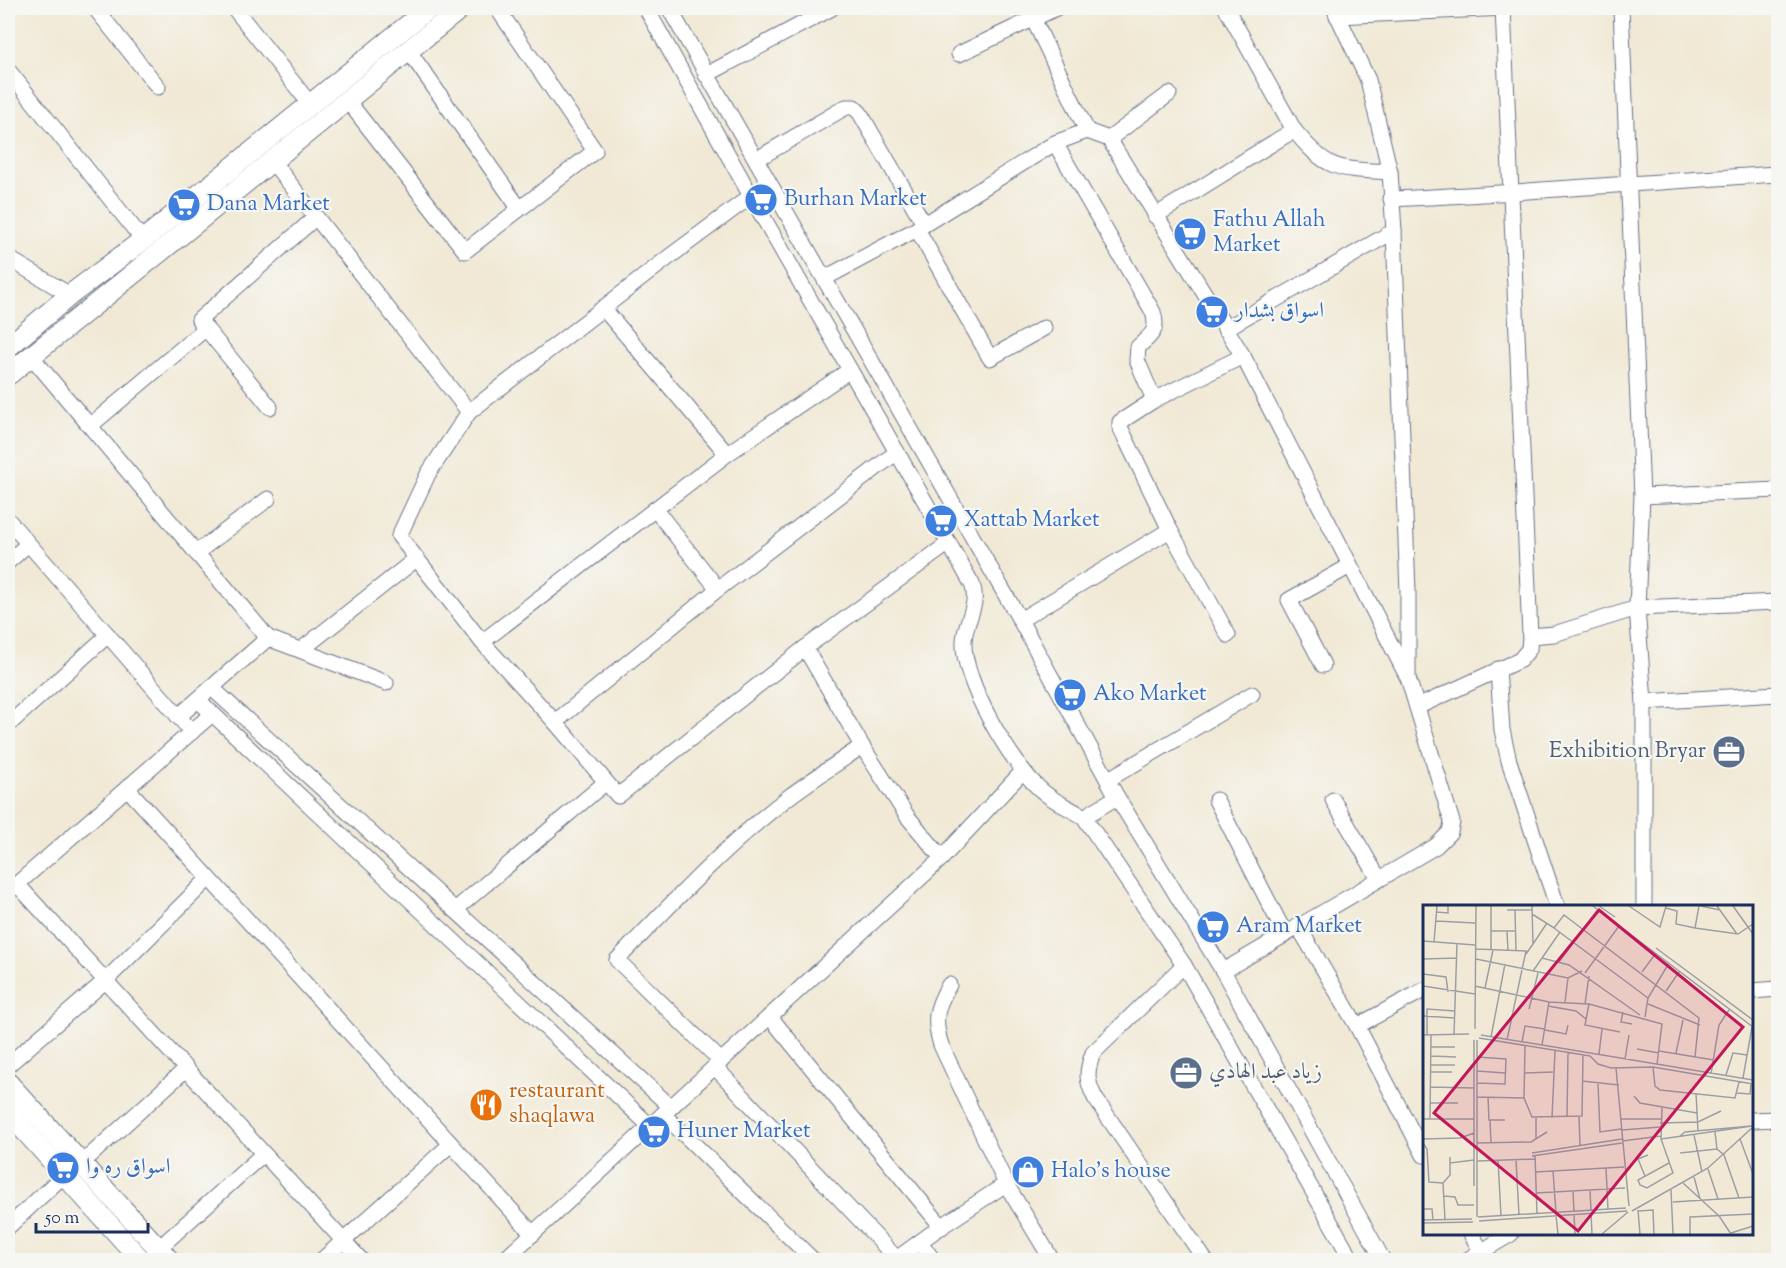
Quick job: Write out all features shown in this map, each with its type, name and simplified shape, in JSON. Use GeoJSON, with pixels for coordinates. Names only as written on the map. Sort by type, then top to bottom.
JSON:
{"type":"FeatureCollection","features":[{"type":"Feature","properties":{"kind":"street"},"geometry":{"type":"LineString","coordinates":[[95,8],[158,87]]}},
{"type":"Feature","properties":{"kind":"street"},"geometry":{"type":"LineString","coordinates":[[234,8],[310,104]]}},
{"type":"Feature","properties":{"kind":"street"},"geometry":{"type":"LineString","coordinates":[[8,347],[429,8]]}},
{"type":"Feature","properties":{"kind":"street"},"geometry":{"type":"LineString","coordinates":[[8,375],[460,8]]}},
{"type":"Feature","properties":{"kind":"street"},"geometry":{"type":"LineString","coordinates":[[347,100],[465,251],[595,151],[497,8]]}},
{"type":"Feature","properties":{"kind":"street"},"geometry":{"type":"LineString","coordinates":[[646,8],[972,584],[976,594],[964,642],[966,662],[972,681],[1001,740],[1023,771],[1041,791],[1084,817],[1184,964],[1352,1260]]}},
{"type":"Feature","properties":{"kind":"street"},"geometry":{"type":"LineString","coordinates":[[669,8],[1020,620],[1117,796],[1223,971],[1383,1260]]}},
{"type":"Feature","properties":{"kind":"street"},"geometry":{"type":"LineString","coordinates":[[706,75],[832,8]]}},
{"type":"Feature","properties":{"kind":"street"},"geometry":{"type":"LineString","coordinates":[[959,54],[1031,12],[1056,8]]}},
{"type":"Feature","properties":{"kind":"street"},"geometry":{"type":"LineString","coordinates":[[1226,8],[1294,130],[1309,148],[1323,160],[1338,168],[1390,172]]}},
{"type":"Feature","properties":{"kind":"street"},"geometry":{"type":"LineString","coordinates":[[1408,678],[1408,592],[1390,172],[1368,80],[1336,12],[1503,8],[1529,649],[1520,660],[1418,707]]}},
{"type":"Feature","properties":{"kind":"street"},"geometry":{"type":"LineString","coordinates":[[1621,8],[1642,496],[1637,608],[1644,702],[1644,905]]}},
{"type":"Feature","properties":{"kind":"street"},"geometry":{"type":"LineString","coordinates":[[1031,12],[1087,131]]}},
{"type":"Feature","properties":{"kind":"street"},"geometry":{"type":"LineString","coordinates":[[408,50],[519,208]]}},
{"type":"Feature","properties":{"kind":"street"},"geometry":{"type":"LineString","coordinates":[[8,70],[143,240]]}},
{"type":"Feature","properties":{"kind":"street"},"geometry":{"type":"LineString","coordinates":[[1109,139],[1169,94]]}},
{"type":"Feature","properties":{"kind":"street"},"geometry":{"type":"LineString","coordinates":[[757,159],[846,107],[854,107],[860,113],[990,358],[1044,328]]}},
{"type":"Feature","properties":{"kind":"street"},"geometry":{"type":"LineString","coordinates":[[1155,216],[1294,130]]}},
{"type":"Feature","properties":{"kind":"street"},"geometry":{"type":"LineString","coordinates":[[825,278],[920,226],[1055,143],[1087,131],[1109,139],[1243,356],[1408,678],[1452,822],[1450,832],[1436,846],[1223,971]]}},
{"type":"Feature","properties":{"kind":"street"},"geometry":{"type":"LineString","coordinates":[[1055,143],[1153,312],[1157,323],[1154,330],[1137,347],[1137,360],[1154,400]]}},
{"type":"Feature","properties":{"kind":"street"},"geometry":{"type":"LineString","coordinates":[[272,161],[469,412]]}},
{"type":"Feature","properties":{"kind":"street"},"geometry":{"type":"LineString","coordinates":[[1391,199],[1509,194],[1628,183],[1779,174]]}},
{"type":"Feature","properties":{"kind":"street"},"geometry":{"type":"LineString","coordinates":[[751,196],[469,412],[428,474],[399,536],[482,642],[618,796],[805,648],[949,543]]}},
{"type":"Feature","properties":{"kind":"street"},"geometry":{"type":"LineString","coordinates":[[270,407],[199,320],[316,217]]}},
{"type":"Feature","properties":{"kind":"street"},"geometry":{"type":"LineString","coordinates":[[1226,329],[1394,231]]}},
{"type":"Feature","properties":{"kind":"street"},"geometry":{"type":"LineString","coordinates":[[8,258],[70,296]]}},
{"type":"Feature","properties":{"kind":"street"},"geometry":{"type":"LineString","coordinates":[[603,308],[727,454]]}},
{"type":"Feature","properties":{"kind":"street"},"geometry":{"type":"LineString","coordinates":[[90,426],[206,328]]}},
{"type":"Feature","properties":{"kind":"street"},"geometry":{"type":"LineString","coordinates":[[31,356],[268,638],[386,683]]}},
{"type":"Feature","properties":{"kind":"street"},"geometry":{"type":"LineString","coordinates":[[1228,635],[1170,530],[1120,427],[1120,422],[1124,417],[1154,400],[1243,356]]}},
{"type":"Feature","properties":{"kind":"street"},"geometry":{"type":"LineString","coordinates":[[482,642],[727,454],[850,370]]}},
{"type":"Feature","properties":{"kind":"street"},"geometry":{"type":"LineString","coordinates":[[555,722],[718,589],[897,452]]}},
{"type":"Feature","properties":{"kind":"street"},"geometry":{"type":"LineString","coordinates":[[1642,496],[1779,490]]}},
{"type":"Feature","properties":{"kind":"street"},"geometry":{"type":"LineString","coordinates":[[196,553],[268,499]]}},
{"type":"Feature","properties":{"kind":"street"},"geometry":{"type":"LineString","coordinates":[[655,509],[718,589]]}},
{"type":"Feature","properties":{"kind":"street"},"geometry":{"type":"LineString","coordinates":[[8,520],[192,732]]}},
{"type":"Feature","properties":{"kind":"street"},"geometry":{"type":"LineString","coordinates":[[1020,620],[1170,530]]}},
{"type":"Feature","properties":{"kind":"street"},"geometry":{"type":"LineString","coordinates":[[8,562],[28,544]]}},
{"type":"Feature","properties":{"kind":"street"},"geometry":{"type":"LineString","coordinates":[[301,650],[416,559]]}},
{"type":"Feature","properties":{"kind":"street"},"geometry":{"type":"LineString","coordinates":[[1323,665],[1289,600],[1350,566]]}},
{"type":"Feature","properties":{"kind":"street"},"geometry":{"type":"LineString","coordinates":[[975,603],[1002,589]]}},
{"type":"Feature","properties":{"kind":"street"},"geometry":{"type":"LineString","coordinates":[[1530,636],[1554,634],[1637,608],[1779,602]]}},
{"type":"Feature","properties":{"kind":"street"},"geometry":{"type":"LineString","coordinates":[[8,725],[108,635]]}},
{"type":"Feature","properties":{"kind":"street"},"geometry":{"type":"LineString","coordinates":[[178,717],[268,638]]}},
{"type":"Feature","properties":{"kind":"street"},"geometry":{"type":"LineString","coordinates":[[805,648],[862,746],[907,816],[942,858]]}},
{"type":"Feature","properties":{"kind":"street"},"geometry":{"type":"LineString","coordinates":[[1498,669],[1502,730],[1509,761],[1557,905]]}},
{"type":"Feature","properties":{"kind":"street"},"geometry":{"type":"LineString","coordinates":[[212,688],[455,910],[667,1111],[813,1260]]}},
{"type":"Feature","properties":{"kind":"street"},"geometry":{"type":"LineString","coordinates":[[1109,779],[1252,694]]}},
{"type":"Feature","properties":{"kind":"street"},"geometry":{"type":"LineString","coordinates":[[1644,702],[1779,694]]}},
{"type":"Feature","properties":{"kind":"street"},"geometry":{"type":"LineString","coordinates":[[198,700],[650,1126]]}},
{"type":"Feature","properties":{"kind":"street"},"geometry":{"type":"LineString","coordinates":[[212,714],[12,888],[105,981],[361,1260]]}},
{"type":"Feature","properties":{"kind":"street"},"geometry":{"type":"LineString","coordinates":[[862,746],[790,796],[752,828],[677,897],[617,960],[718,1064],[896,1260],[1006,1184]]}},
{"type":"Feature","properties":{"kind":"street"},"geometry":{"type":"LineString","coordinates":[[504,1260],[942,858],[1023,771]]}},
{"type":"Feature","properties":{"kind":"street"},"geometry":{"type":"LineString","coordinates":[[455,910],[606,782]]}},
{"type":"Feature","properties":{"kind":"street"},"geometry":{"type":"LineString","coordinates":[[127,788],[533,1234]]}},
{"type":"Feature","properties":{"kind":"street"},"geometry":{"type":"LineString","coordinates":[[1084,817],[1117,796]]}},
{"type":"Feature","properties":{"kind":"street"},"geometry":{"type":"LineString","coordinates":[[1216,800],[1292,930],[1357,1026],[1420,1137]]}},
{"type":"Feature","properties":{"kind":"street"},"geometry":{"type":"LineString","coordinates":[[1333,800],[1379,879]]}},
{"type":"Feature","properties":{"kind":"street"},"geometry":{"type":"LineString","coordinates":[[8,1065],[105,981],[209,878]]}},
{"type":"Feature","properties":{"kind":"street"},"geometry":{"type":"LineString","coordinates":[[1184,964],[1093,1053],[1087,1068],[1088,1084],[1095,1098],[1205,1260]]}},
{"type":"Feature","properties":{"kind":"street"},"geometry":{"type":"LineString","coordinates":[[950,985],[940,1001],[936,1030],[949,1063],[1006,1184],[1052,1260]]}},
{"type":"Feature","properties":{"kind":"street"},"geometry":{"type":"LineString","coordinates":[[1753,990],[1779,989]]}},
{"type":"Feature","properties":{"kind":"street"},"geometry":{"type":"LineString","coordinates":[[1357,1026],[1423,991]]}},
{"type":"Feature","properties":{"kind":"street"},"geometry":{"type":"LineString","coordinates":[[770,1017],[942,1227]]}},
{"type":"Feature","properties":{"kind":"street"},"geometry":{"type":"LineString","coordinates":[[8,1227],[186,1069]]}},
{"type":"Feature","properties":{"kind":"street"},"geometry":{"type":"LineString","coordinates":[[8,1083],[141,1260]]}},
{"type":"Feature","properties":{"kind":"street"},"geometry":{"type":"LineString","coordinates":[[8,1112],[73,1169],[164,1255],[263,1154]]}},
{"type":"Feature","properties":{"kind":"street"},"geometry":{"type":"LineString","coordinates":[[1753,1120],[1779,1119]]}},
{"type":"Feature","properties":{"kind":"street"},"geometry":{"type":"LineString","coordinates":[[322,1260],[451,1144]]}},
{"type":"Feature","properties":{"kind":"street"},"geometry":{"type":"LineString","coordinates":[[1472,1235],[1482,1252]]}},
{"type":"Feature","properties":{"kind":"street"},"geometry":{"type":"LineString","coordinates":[[1467,1260],[1508,1235]]}},
{"type":"Feature","properties":{"kind":"street"},"geometry":{"type":"LineString","coordinates":[[920,1242],[933,1260]]}},
{"type":"Feature","properties":{"kind":"place","name":"Burhan Market"},"geometry":{"type":"Point","coordinates":[761,200]}},
{"type":"Feature","properties":{"kind":"place","name":"Dana Market"},"geometry":{"type":"Point","coordinates":[184,205]}},
{"type":"Feature","properties":{"kind":"place","name":"Fathu Allah Market"},"geometry":{"type":"Point","coordinates":[1190,234]}},
{"type":"Feature","properties":{"kind":"place","name":"اسواق بشدار"},"geometry":{"type":"Point","coordinates":[1212,312]}},
{"type":"Feature","properties":{"kind":"place","name":"Xattab Market"},"geometry":{"type":"Point","coordinates":[941,521]}},
{"type":"Feature","properties":{"kind":"place","name":"Ako Market"},"geometry":{"type":"Point","coordinates":[1070,695]}},
{"type":"Feature","properties":{"kind":"place","name":"Exhibition Bryar"},"geometry":{"type":"Point","coordinates":[1729,752]}},
{"type":"Feature","properties":{"kind":"place","name":"Aram Market"},"geometry":{"type":"Point","coordinates":[1213,927]}},
{"type":"Feature","properties":{"kind":"place","name":"زياد عبد الهادي"},"geometry":{"type":"Point","coordinates":[1186,1073]}},
{"type":"Feature","properties":{"kind":"place","name":"restaurant shaqlawa"},"geometry":{"type":"Point","coordinates":[486,1105]}},
{"type":"Feature","properties":{"kind":"place","name":"Huner Market"},"geometry":{"type":"Point","coordinates":[654,1132]}},
{"type":"Feature","properties":{"kind":"place","name":"اسواق ره وا"},"geometry":{"type":"Point","coordinates":[63,1168]}},
{"type":"Feature","properties":{"kind":"place","name":"Halo’s house"},"geometry":{"type":"Point","coordinates":[1028,1172]}}]}
